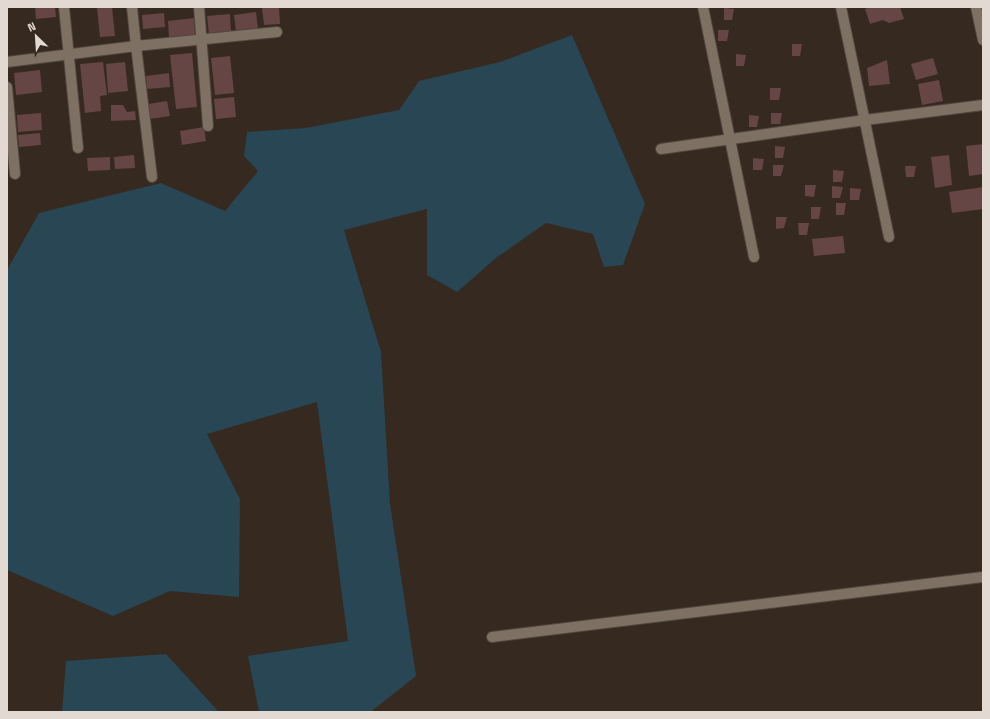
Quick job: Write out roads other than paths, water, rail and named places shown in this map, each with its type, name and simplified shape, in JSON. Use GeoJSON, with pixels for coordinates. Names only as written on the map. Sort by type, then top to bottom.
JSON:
{"type":"FeatureCollection","features":[{"type":"Feature","properties":{"kind":"street"},"geometry":{"type":"LineString","coordinates":[[64,7],[78,148]]}},
{"type":"Feature","properties":{"kind":"street"},"geometry":{"type":"LineString","coordinates":[[132,7],[152,177]]}},
{"type":"Feature","properties":{"kind":"street"},"geometry":{"type":"LineString","coordinates":[[199,7],[208,126]]}},
{"type":"Feature","properties":{"kind":"street"},"geometry":{"type":"LineString","coordinates":[[703,7],[754,257]]}},
{"type":"Feature","properties":{"kind":"street"},"geometry":{"type":"LineString","coordinates":[[841,7],[889,237]]}},
{"type":"Feature","properties":{"kind":"street"},"geometry":{"type":"LineString","coordinates":[[976,7],[983,40]]}},
{"type":"Feature","properties":{"kind":"street"},"geometry":{"type":"LineString","coordinates":[[7,62],[136,46],[277,32]]}},
{"type":"Feature","properties":{"kind":"street"},"geometry":{"type":"LineString","coordinates":[[7,86],[15,174]]}},
{"type":"Feature","properties":{"kind":"street"},"geometry":{"type":"LineString","coordinates":[[661,149],[983,105]]}},
{"type":"Feature","properties":{"kind":"street"},"geometry":{"type":"LineString","coordinates":[[492,636],[983,577]]}},
{"type":"Feature","properties":{"kind":"water"},"geometry":{"type":"Polygon","coordinates":[[[572,35],[645,204],[623,265],[604,267],[593,234],[546,223],[496,258],[457,292],[427,275],[427,209],[344,230],[381,352],[390,504],[416,676],[373,710],[373,712],[259,712],[248,656],[348,641],[317,402],[207,434],[240,499],[239,597],[170,591],[113,616],[7,570],[7,270],[39,213],[161,183],[225,211],[258,171],[244,156],[247,132],[306,128],[399,110],[419,81],[500,62],[572,35]]]}},
{"type":"Feature","properties":{"kind":"water"},"geometry":{"type":"Polygon","coordinates":[[[166,654],[219,712],[62,712],[66,661],[166,654]]]}}]}
